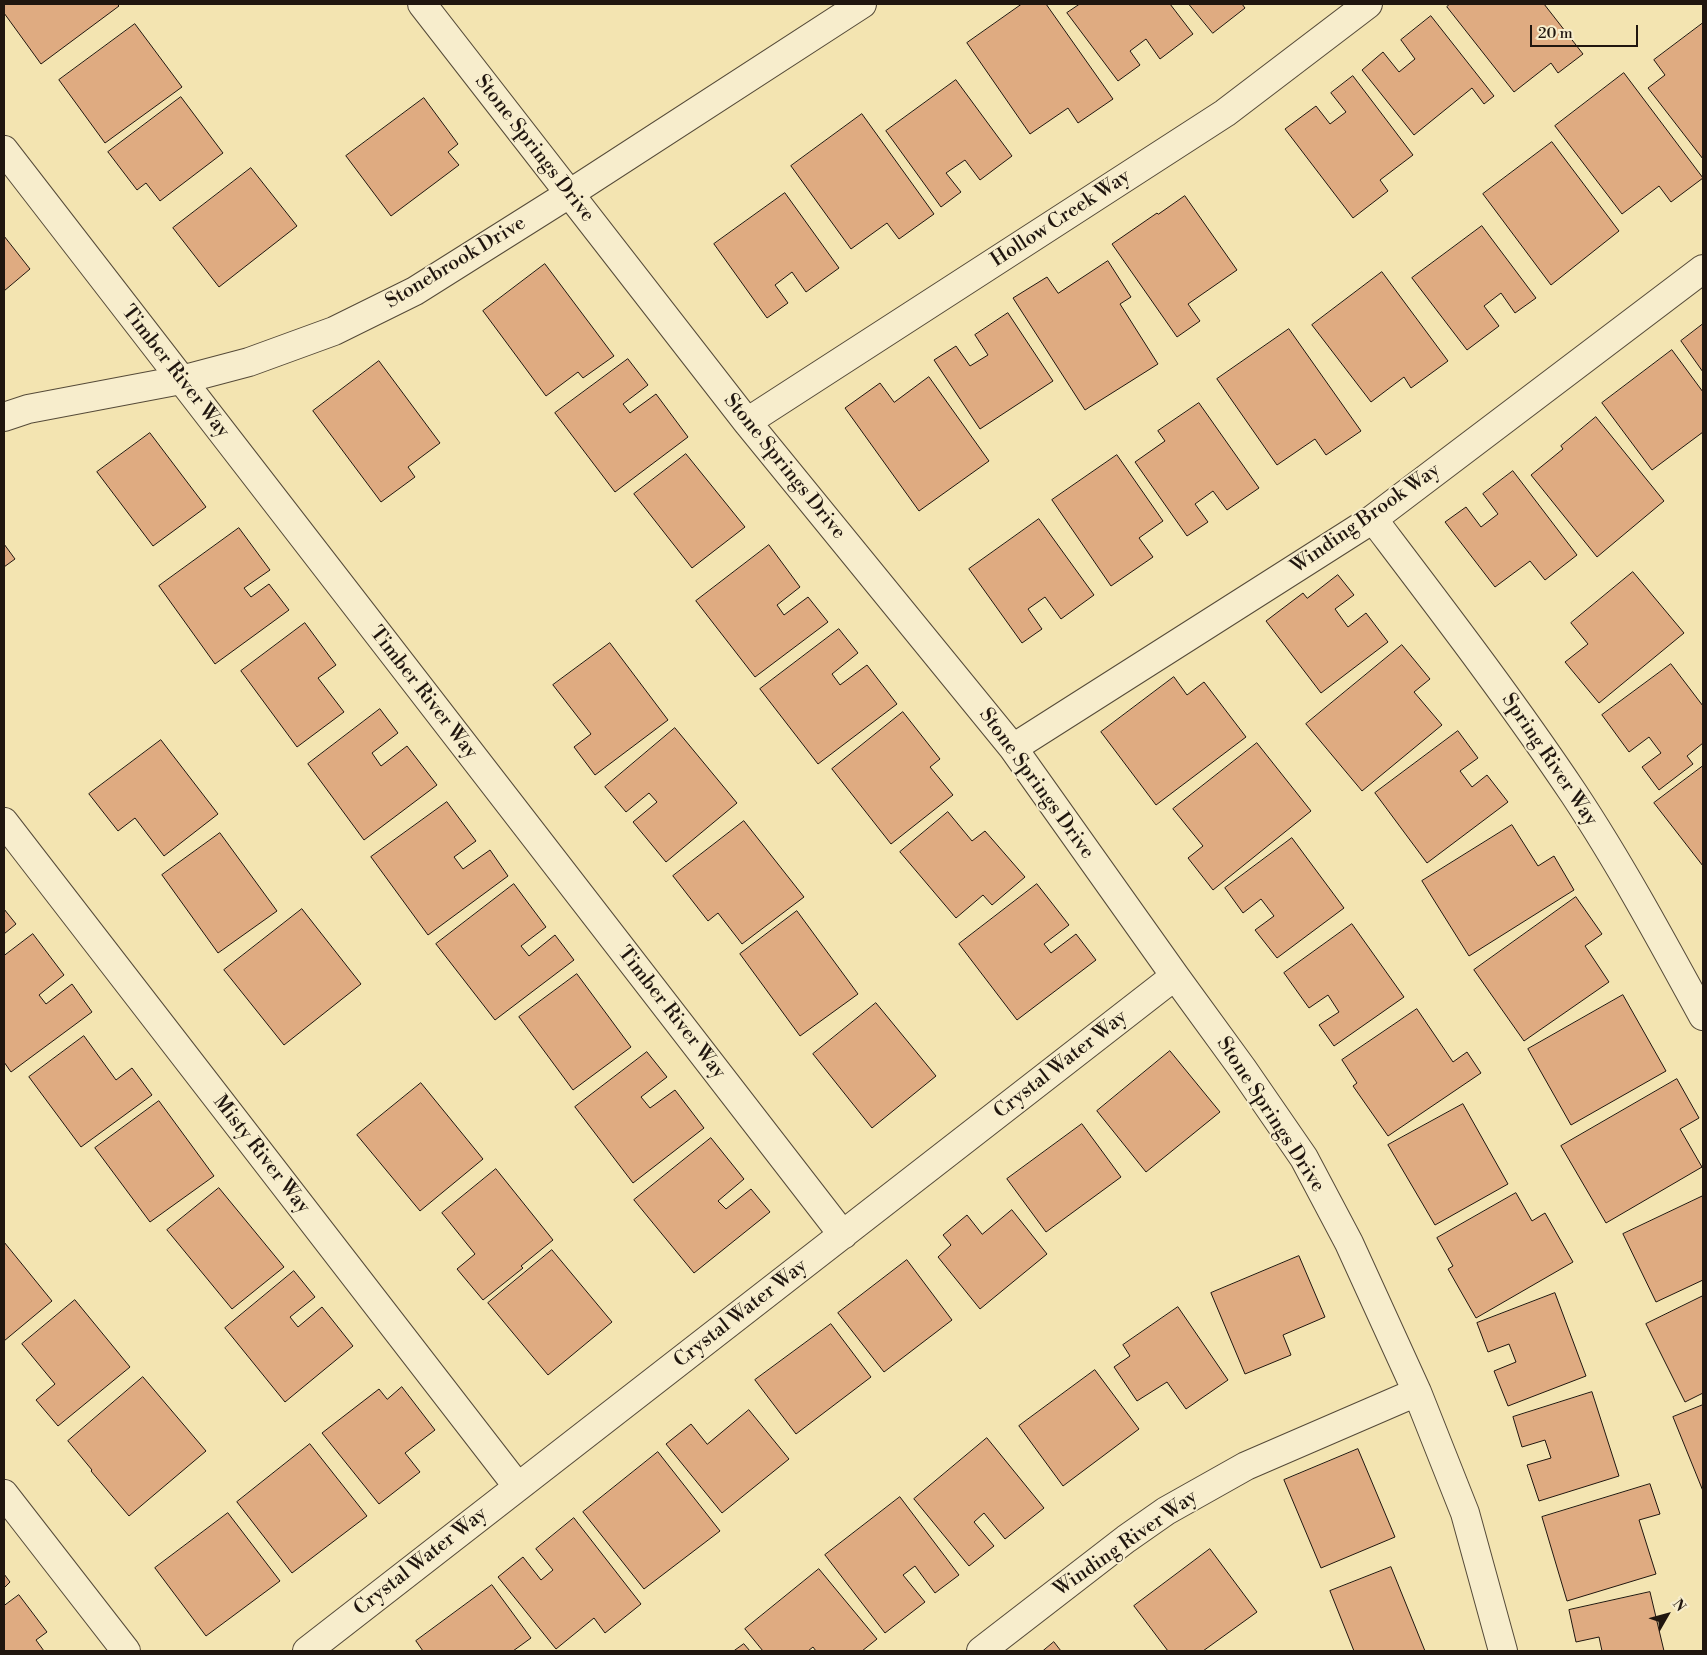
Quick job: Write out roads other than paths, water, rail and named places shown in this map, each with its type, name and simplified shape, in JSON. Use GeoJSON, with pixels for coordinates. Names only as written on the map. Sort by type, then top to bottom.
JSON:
{"type":"FeatureCollection","features":[{"type":"Feature","properties":{"kind":"street","name":"Stone Springs Drive"},"geometry":{"type":"LineString","coordinates":[[422,4],[747,422],[1013,748],[1242,1068],[1304,1158],[1350,1243],[1417,1392],[1466,1513],[1502,1651]]}},
{"type":"Feature","properties":{"kind":"street","name":"Stonebrook Drive"},"geometry":{"type":"LineString","coordinates":[[4,417],[28,409],[181,380],[249,362],[334,331],[415,291],[569,194],[862,4]]}},
{"type":"Feature","properties":{"kind":"street","name":"Hollow Creek Way"},"geometry":{"type":"LineString","coordinates":[[747,422],[1225,113],[1368,4]]}},
{"type":"Feature","properties":{"kind":"street","name":"Timber River Way"},"geometry":{"type":"LineString","coordinates":[[4,150],[843,1235]]}},
{"type":"Feature","properties":{"kind":"street","name":"Winding Brook Way"},"geometry":{"type":"LineString","coordinates":[[1013,748],[1373,519],[1703,269]]}},
{"type":"Feature","properties":{"kind":"street","name":"Spring River Way"},"geometry":{"type":"LineString","coordinates":[[1373,519],[1501,689],[1574,795],[1642,905],[1703,1016]]}},
{"type":"Feature","properties":{"kind":"street","name":"Misty River Way"},"geometry":{"type":"LineString","coordinates":[[4,822],[518,1487]]}},
{"type":"Feature","properties":{"kind":"street","name":"Crystal Water Way"},"geometry":{"type":"LineString","coordinates":[[307,1651],[1175,976]]}},
{"type":"Feature","properties":{"kind":"street","name":"Winding River Way"},"geometry":{"type":"LineString","coordinates":[[982,1651],[1126,1539],[1166,1511],[1246,1466],[1417,1392]]}},
{"type":"Feature","properties":{"kind":"street"},"geometry":{"type":"LineString","coordinates":[[4,1494],[126,1651]]}}]}
